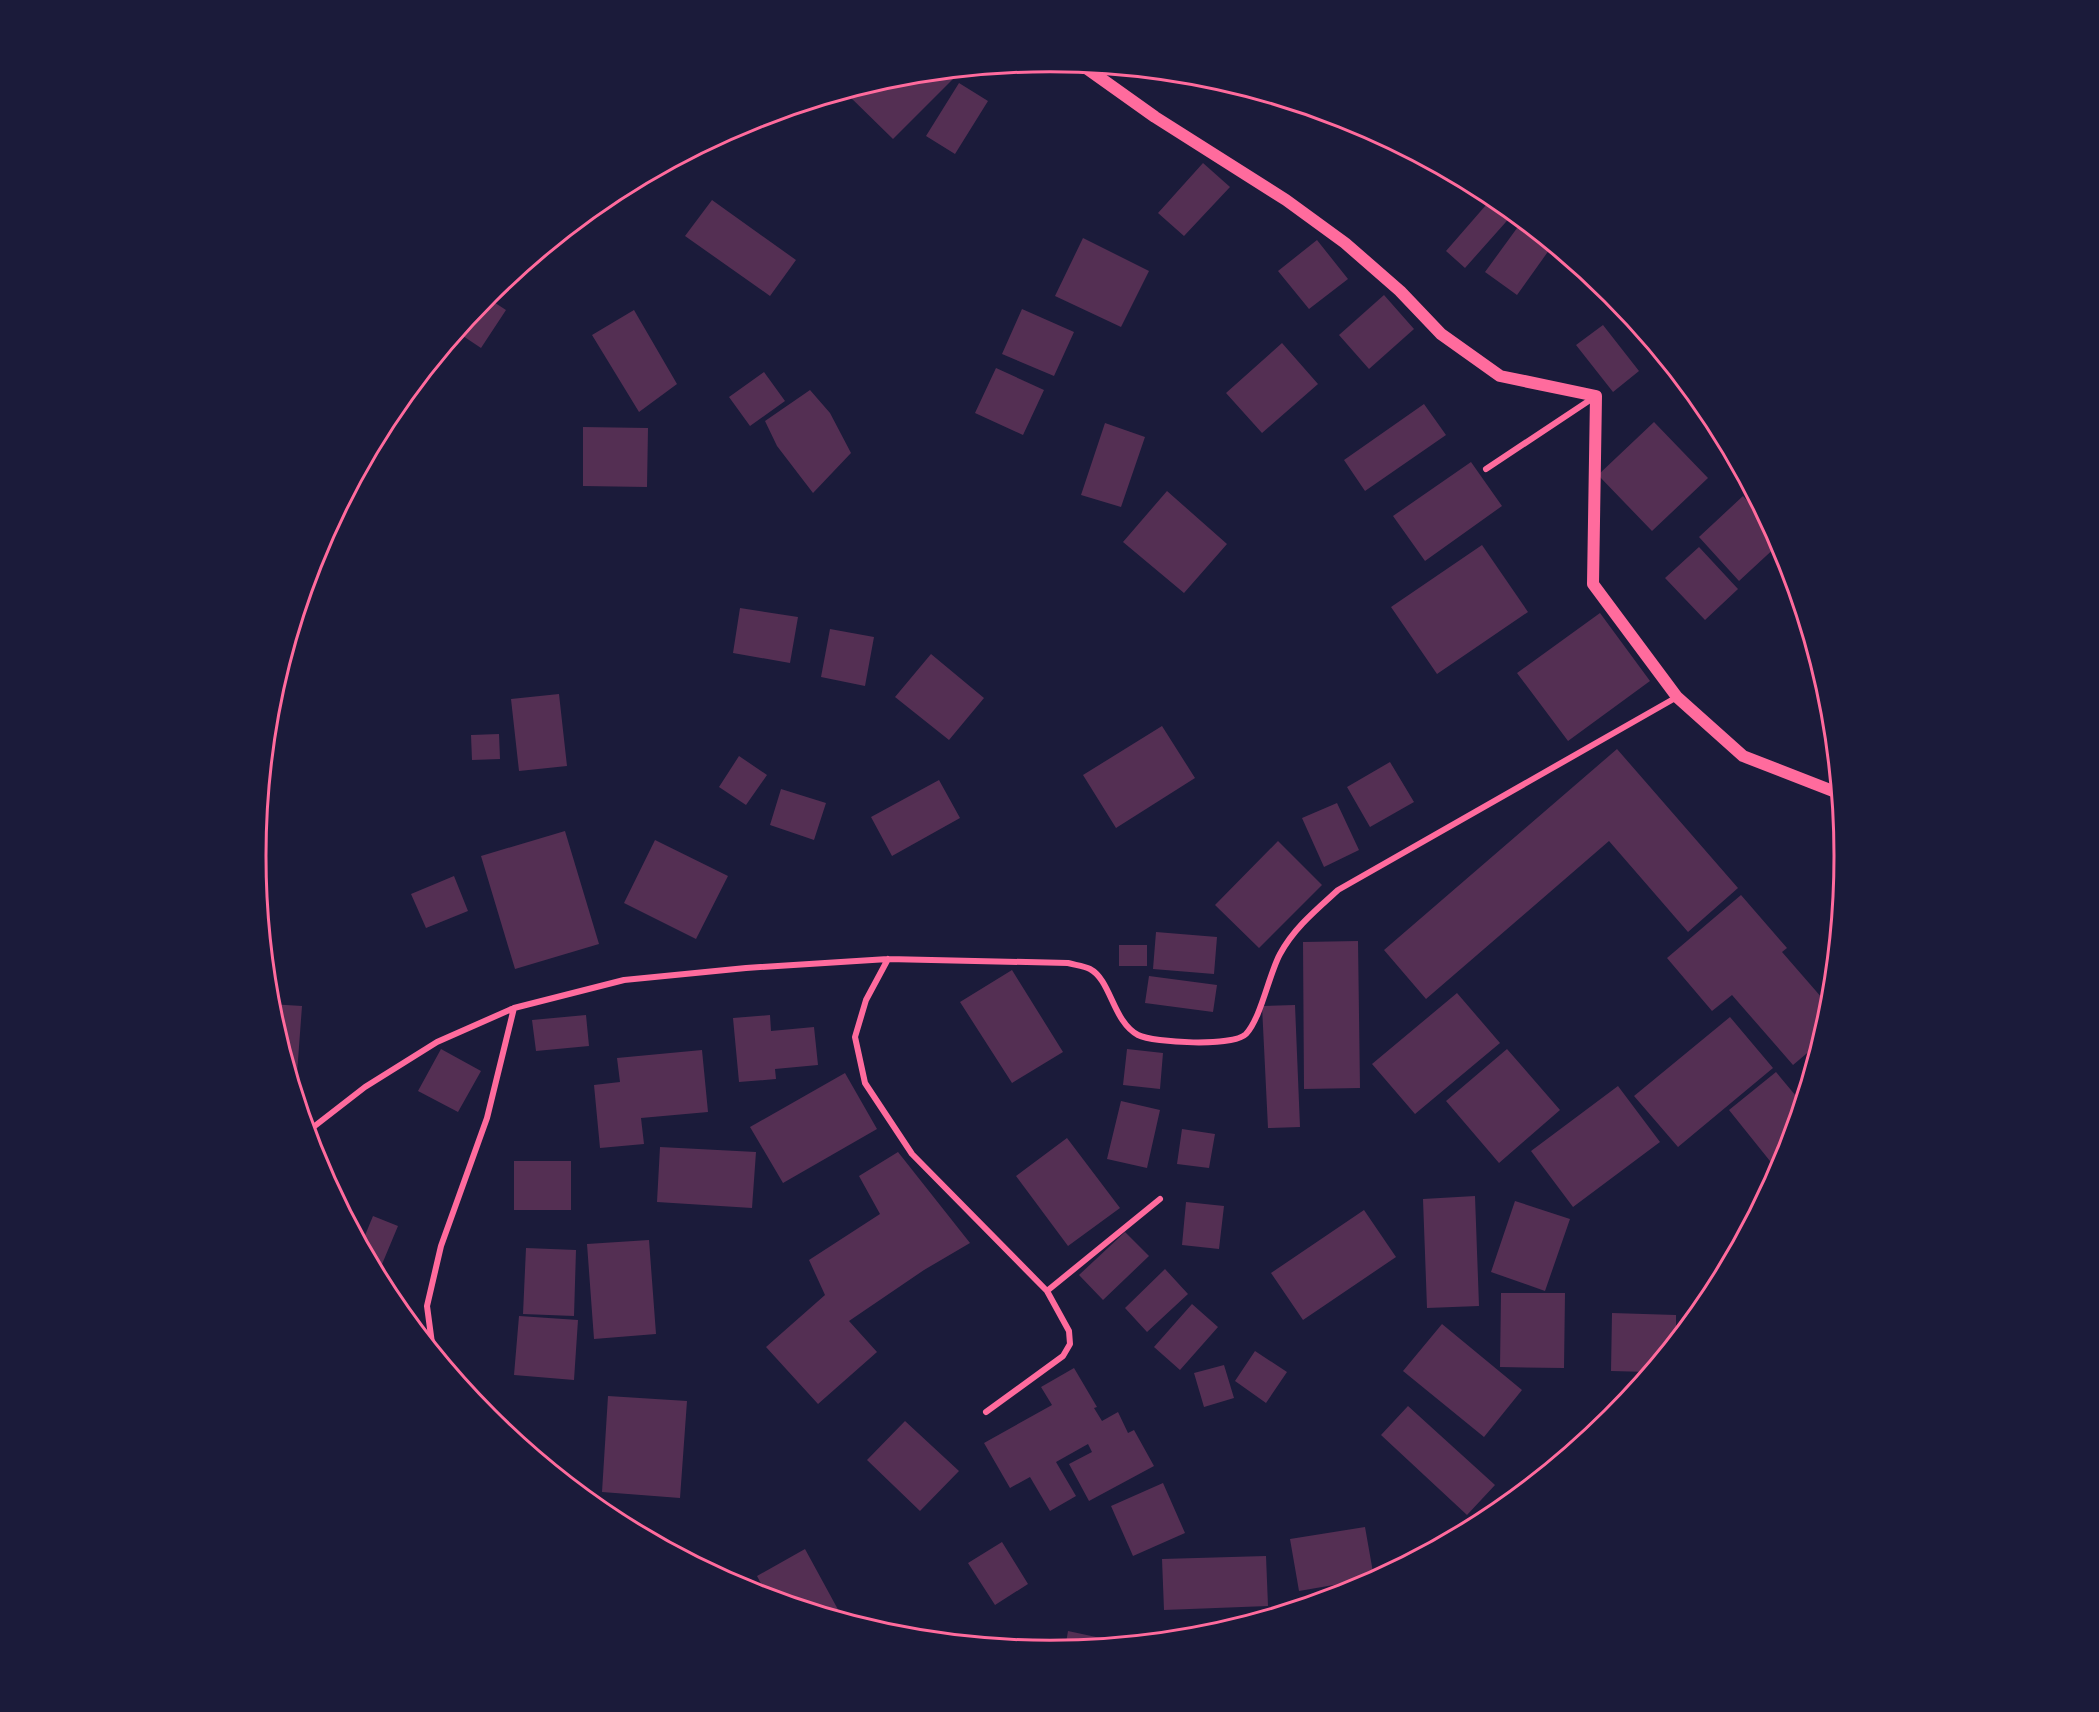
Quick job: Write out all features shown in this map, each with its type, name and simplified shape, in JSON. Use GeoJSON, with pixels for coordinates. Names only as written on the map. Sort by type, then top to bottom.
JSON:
{"type":"FeatureCollection","features":[{"type":"Feature","properties":{"kind":"main road"},"geometry":{"type":"LineString","coordinates":[[1094,74],[1155,117],[1286,200],[1345,243],[1400,291],[1441,334],[1500,376],[1596,396],[1593,584],[1677,697],[1743,756],[1831,791]]}},
{"type":"Feature","properties":{"kind":"street"},"geometry":{"type":"LineString","coordinates":[[1486,470],[1596,396]]}},
{"type":"Feature","properties":{"kind":"street"},"geometry":{"type":"LineString","coordinates":[[314,1127],[365,1087],[437,1042],[514,1008],[624,981],[746,968],[888,959],[1068,963],[1092,970],[1103,984],[1114,1010],[1138,1035],[1177,1041],[1232,1041],[1246,1034],[1279,955],[1297,928],[1338,890],[1677,697]]}},
{"type":"Feature","properties":{"kind":"street"},"geometry":{"type":"LineString","coordinates":[[888,959],[866,1000],[855,1037],[865,1083],[912,1154],[1047,1291],[1069,1331],[1070,1344],[1063,1356],[986,1412]]}},
{"type":"Feature","properties":{"kind":"street"},"geometry":{"type":"LineString","coordinates":[[431,1337],[427,1305],[441,1246],[487,1118],[514,1008]]}},
{"type":"Feature","properties":{"kind":"street"},"geometry":{"type":"LineString","coordinates":[[1047,1291],[1160,1199]]}},
{"type":"Feature","properties":{"kind":"building"},"geometry":{"type":"Polygon","coordinates":[[[954,78],[893,139],[851,98],[897,87],[954,78]]]}},
{"type":"Feature","properties":{"kind":"building"},"geometry":{"type":"Polygon","coordinates":[[[959,83],[988,101],[955,154],[926,136],[959,83]]]}},
{"type":"Feature","properties":{"kind":"building"},"geometry":{"type":"Polygon","coordinates":[[[1203,163],[1230,187],[1184,236],[1158,213],[1203,163]]]}},
{"type":"Feature","properties":{"kind":"building"},"geometry":{"type":"Polygon","coordinates":[[[712,200],[796,260],[770,296],[685,236],[712,200]]]}},
{"type":"Feature","properties":{"kind":"building"},"geometry":{"type":"Polygon","coordinates":[[[1486,205],[1508,220],[1465,268],[1446,251],[1486,205]]]}},
{"type":"Feature","properties":{"kind":"building"},"geometry":{"type":"Polygon","coordinates":[[[1518,227],[1548,252],[1517,295],[1485,272],[1518,227]]]}},
{"type":"Feature","properties":{"kind":"building"},"geometry":{"type":"Polygon","coordinates":[[[1083,238],[1149,271],[1121,327],[1055,296],[1083,238]]]}},
{"type":"Feature","properties":{"kind":"building"},"geometry":{"type":"Polygon","coordinates":[[[1317,240],[1348,279],[1309,309],[1278,271],[1317,240]]]}},
{"type":"Feature","properties":{"kind":"building"},"geometry":{"type":"Polygon","coordinates":[[[1384,295],[1414,329],[1369,369],[1339,335],[1384,295]]]}},
{"type":"Feature","properties":{"kind":"building"},"geometry":{"type":"Polygon","coordinates":[[[495,303],[506,310],[481,348],[463,336],[495,303]]]}},
{"type":"Feature","properties":{"kind":"building"},"geometry":{"type":"Polygon","coordinates":[[[1022,309],[1074,332],[1054,376],[1002,354],[1022,309]]]}},
{"type":"Feature","properties":{"kind":"building"},"geometry":{"type":"Polygon","coordinates":[[[634,310],[677,384],[639,412],[592,335],[634,310]]]}},
{"type":"Feature","properties":{"kind":"building"},"geometry":{"type":"Polygon","coordinates":[[[1603,325],[1639,371],[1613,392],[1576,345],[1603,325]]]}},
{"type":"Feature","properties":{"kind":"building"},"geometry":{"type":"Polygon","coordinates":[[[1282,343],[1318,384],[1262,433],[1226,393],[1282,343]]]}},
{"type":"Feature","properties":{"kind":"building"},"geometry":{"type":"Polygon","coordinates":[[[996,368],[1044,390],[1023,435],[975,413],[996,368]]]}},
{"type":"Feature","properties":{"kind":"building"},"geometry":{"type":"Polygon","coordinates":[[[764,372],[785,401],[750,426],[729,397],[764,372]]]}},
{"type":"Feature","properties":{"kind":"building"},"geometry":{"type":"Polygon","coordinates":[[[810,390],[830,413],[851,453],[813,493],[777,446],[765,421],[810,390]]]}},
{"type":"Feature","properties":{"kind":"building"},"geometry":{"type":"Polygon","coordinates":[[[1424,404],[1446,435],[1365,491],[1344,460],[1424,404]]]}},
{"type":"Feature","properties":{"kind":"building"},"geometry":{"type":"Polygon","coordinates":[[[1654,422],[1708,478],[1652,531],[1598,475],[1654,422]]]}},
{"type":"Feature","properties":{"kind":"building"},"geometry":{"type":"Polygon","coordinates":[[[1105,423],[1145,437],[1121,507],[1081,495],[1105,423]]]}},
{"type":"Feature","properties":{"kind":"building"},"geometry":{"type":"Polygon","coordinates":[[[583,427],[648,428],[647,487],[583,486],[583,427]]]}},
{"type":"Feature","properties":{"kind":"building"},"geometry":{"type":"Polygon","coordinates":[[[1471,462],[1502,506],[1425,561],[1393,516],[1471,462]]]}},
{"type":"Feature","properties":{"kind":"building"},"geometry":{"type":"Polygon","coordinates":[[[1167,491],[1227,544],[1184,593],[1123,542],[1167,491]]]}},
{"type":"Feature","properties":{"kind":"building"},"geometry":{"type":"Polygon","coordinates":[[[1743,496],[1753,509],[1772,551],[1739,581],[1699,537],[1743,496]]]}},
{"type":"Feature","properties":{"kind":"building"},"geometry":{"type":"Polygon","coordinates":[[[1482,545],[1528,612],[1437,674],[1391,607],[1482,545]]]}},
{"type":"Feature","properties":{"kind":"building"},"geometry":{"type":"Polygon","coordinates":[[[1699,547],[1738,589],[1705,620],[1665,578],[1699,547]]]}},
{"type":"Feature","properties":{"kind":"building"},"geometry":{"type":"Polygon","coordinates":[[[740,608],[798,617],[790,663],[733,653],[740,608]]]}},
{"type":"Feature","properties":{"kind":"building"},"geometry":{"type":"Polygon","coordinates":[[[1600,613],[1650,681],[1568,741],[1517,673],[1600,613]]]}},
{"type":"Feature","properties":{"kind":"building"},"geometry":{"type":"Polygon","coordinates":[[[830,629],[874,637],[865,686],[821,677],[830,629]]]}},
{"type":"Feature","properties":{"kind":"building"},"geometry":{"type":"Polygon","coordinates":[[[931,654],[984,698],[949,740],[895,697],[931,654]]]}},
{"type":"Feature","properties":{"kind":"building"},"geometry":{"type":"Polygon","coordinates":[[[559,694],[567,766],[519,771],[511,699],[559,694]]]}},
{"type":"Feature","properties":{"kind":"building"},"geometry":{"type":"Polygon","coordinates":[[[1162,726],[1195,778],[1116,828],[1083,775],[1162,726]]]}},
{"type":"Feature","properties":{"kind":"building"},"geometry":{"type":"Polygon","coordinates":[[[499,734],[500,759],[472,760],[471,735],[499,734]]]}},
{"type":"Feature","properties":{"kind":"building"},"geometry":{"type":"Polygon","coordinates":[[[1617,749],[1738,888],[1688,932],[1609,841],[1426,999],[1384,950],[1617,749]]]}},
{"type":"Feature","properties":{"kind":"building"},"geometry":{"type":"Polygon","coordinates":[[[739,756],[767,775],[746,805],[719,787],[739,756]]]}},
{"type":"Feature","properties":{"kind":"building"},"geometry":{"type":"Polygon","coordinates":[[[1390,762],[1414,802],[1370,827],[1347,787],[1390,762]]]}},
{"type":"Feature","properties":{"kind":"building"},"geometry":{"type":"Polygon","coordinates":[[[939,780],[960,818],[892,856],[871,817],[939,780]]]}},
{"type":"Feature","properties":{"kind":"building"},"geometry":{"type":"Polygon","coordinates":[[[781,789],[826,803],[814,840],[770,825],[781,789]]]}},
{"type":"Feature","properties":{"kind":"building"},"geometry":{"type":"Polygon","coordinates":[[[1337,803],[1359,850],[1324,867],[1302,818],[1337,803]]]}},
{"type":"Feature","properties":{"kind":"building"},"geometry":{"type":"Polygon","coordinates":[[[565,831],[599,944],[515,969],[481,856],[565,831]]]}},
{"type":"Feature","properties":{"kind":"building"},"geometry":{"type":"Polygon","coordinates":[[[655,840],[728,876],[696,939],[624,903],[655,840]]]}},
{"type":"Feature","properties":{"kind":"building"},"geometry":{"type":"Polygon","coordinates":[[[1278,841],[1322,885],[1259,948],[1215,905],[1278,841]]]}},
{"type":"Feature","properties":{"kind":"building"},"geometry":{"type":"Polygon","coordinates":[[[454,876],[468,911],[426,928],[411,894],[454,876]]]}},
{"type":"Feature","properties":{"kind":"building"},"geometry":{"type":"Polygon","coordinates":[[[1741,895],[1787,948],[1782,952],[1820,996],[1809,1052],[1793,1065],[1732,995],[1712,1011],[1667,958],[1741,895]]]}},
{"type":"Feature","properties":{"kind":"building"},"geometry":{"type":"Polygon","coordinates":[[[1156,932],[1217,937],[1214,974],[1153,969],[1156,932]]]}},
{"type":"Feature","properties":{"kind":"building"},"geometry":{"type":"Polygon","coordinates":[[[1358,941],[1360,1088],[1304,1089],[1303,942],[1358,941]]]}},
{"type":"Feature","properties":{"kind":"building"},"geometry":{"type":"Polygon","coordinates":[[[1119,945],[1147,945],[1147,966],[1119,966],[1119,945]]]}},
{"type":"Feature","properties":{"kind":"building"},"geometry":{"type":"Polygon","coordinates":[[[1012,970],[1063,1052],[1012,1083],[960,1002],[1012,970]]]}},
{"type":"Feature","properties":{"kind":"building"},"geometry":{"type":"Polygon","coordinates":[[[1149,976],[1217,985],[1213,1012],[1145,1003],[1149,976]]]}},
{"type":"Feature","properties":{"kind":"building"},"geometry":{"type":"Polygon","coordinates":[[[1457,993],[1500,1043],[1415,1114],[1372,1064],[1457,993]]]}},
{"type":"Feature","properties":{"kind":"building"},"geometry":{"type":"Polygon","coordinates":[[[280,1005],[302,1006],[297,1075],[280,1005]]]}},
{"type":"Feature","properties":{"kind":"building"},"geometry":{"type":"Polygon","coordinates":[[[1295,1005],[1300,1127],[1268,1128],[1262,1006],[1295,1005]]]}},
{"type":"Feature","properties":{"kind":"building"},"geometry":{"type":"Polygon","coordinates":[[[586,1015],[589,1046],[536,1051],[532,1020],[586,1015]]]}},
{"type":"Feature","properties":{"kind":"building"},"geometry":{"type":"Polygon","coordinates":[[[770,1015],[771,1031],[814,1027],[818,1065],[775,1069],[776,1079],[739,1082],[733,1018],[770,1015]]]}},
{"type":"Feature","properties":{"kind":"building"},"geometry":{"type":"Polygon","coordinates":[[[1730,1017],[1773,1068],[1678,1147],[1634,1096],[1730,1017]]]}},
{"type":"Feature","properties":{"kind":"building"},"geometry":{"type":"Polygon","coordinates":[[[441,1049],[481,1071],[458,1112],[418,1091],[441,1049]]]}},
{"type":"Feature","properties":{"kind":"building"},"geometry":{"type":"Polygon","coordinates":[[[1127,1049],[1163,1053],[1160,1089],[1123,1085],[1127,1049]]]}},
{"type":"Feature","properties":{"kind":"building"},"geometry":{"type":"Polygon","coordinates":[[[1507,1049],[1560,1110],[1499,1163],[1446,1101],[1507,1049]]]}},
{"type":"Feature","properties":{"kind":"building"},"geometry":{"type":"Polygon","coordinates":[[[702,1050],[708,1112],[641,1118],[644,1144],[600,1148],[594,1085],[620,1082],[617,1058],[702,1050]]]}},
{"type":"Feature","properties":{"kind":"building"},"geometry":{"type":"Polygon","coordinates":[[[1776,1072],[1796,1096],[1771,1162],[1729,1110],[1776,1072]]]}},
{"type":"Feature","properties":{"kind":"building"},"geometry":{"type":"Polygon","coordinates":[[[845,1073],[877,1129],[783,1183],[750,1127],[845,1073]]]}},
{"type":"Feature","properties":{"kind":"building"},"geometry":{"type":"Polygon","coordinates":[[[1618,1086],[1660,1142],[1573,1207],[1531,1151],[1618,1086]]]}},
{"type":"Feature","properties":{"kind":"building"},"geometry":{"type":"Polygon","coordinates":[[[1121,1101],[1160,1110],[1147,1168],[1107,1159],[1121,1101]]]}},
{"type":"Feature","properties":{"kind":"building"},"geometry":{"type":"Polygon","coordinates":[[[1182,1129],[1215,1134],[1209,1168],[1177,1164],[1182,1129]]]}},
{"type":"Feature","properties":{"kind":"building"},"geometry":{"type":"Polygon","coordinates":[[[1067,1138],[1120,1208],[1068,1246],[1016,1176],[1067,1138]]]}},
{"type":"Feature","properties":{"kind":"building"},"geometry":{"type":"Polygon","coordinates":[[[660,1147],[756,1152],[752,1208],[657,1202],[660,1147]]]}},
{"type":"Feature","properties":{"kind":"building"},"geometry":{"type":"Polygon","coordinates":[[[898,1152],[970,1243],[924,1270],[849,1321],[877,1352],[818,1404],[766,1347],[825,1295],[809,1260],[880,1214],[859,1176],[898,1152]]]}},
{"type":"Feature","properties":{"kind":"building"},"geometry":{"type":"Polygon","coordinates":[[[514,1161],[571,1161],[571,1210],[514,1210],[514,1161]]]}},
{"type":"Feature","properties":{"kind":"building"},"geometry":{"type":"Polygon","coordinates":[[[1475,1196],[1479,1306],[1427,1308],[1423,1199],[1475,1196]]]}},
{"type":"Feature","properties":{"kind":"building"},"geometry":{"type":"Polygon","coordinates":[[[1515,1201],[1570,1219],[1545,1291],[1491,1272],[1515,1201]]]}},
{"type":"Feature","properties":{"kind":"building"},"geometry":{"type":"Polygon","coordinates":[[[1186,1202],[1224,1206],[1219,1249],[1182,1245],[1186,1202]]]}},
{"type":"Feature","properties":{"kind":"building"},"geometry":{"type":"Polygon","coordinates":[[[1364,1210],[1396,1257],[1303,1320],[1271,1273],[1364,1210]]]}},
{"type":"Feature","properties":{"kind":"building"},"geometry":{"type":"Polygon","coordinates":[[[373,1216],[398,1226],[382,1265],[365,1236],[373,1216]]]}},
{"type":"Feature","properties":{"kind":"building"},"geometry":{"type":"Polygon","coordinates":[[[1125,1232],[1149,1256],[1103,1300],[1079,1275],[1125,1232]]]}},
{"type":"Feature","properties":{"kind":"building"},"geometry":{"type":"Polygon","coordinates":[[[649,1240],[656,1334],[594,1339],[587,1244],[649,1240]]]}},
{"type":"Feature","properties":{"kind":"building"},"geometry":{"type":"Polygon","coordinates":[[[526,1248],[576,1250],[574,1316],[523,1314],[526,1248]]]}},
{"type":"Feature","properties":{"kind":"building"},"geometry":{"type":"Polygon","coordinates":[[[1165,1269],[1188,1294],[1147,1332],[1125,1308],[1165,1269]]]}},
{"type":"Feature","properties":{"kind":"building"},"geometry":{"type":"Polygon","coordinates":[[[1501,1293],[1565,1293],[1564,1368],[1500,1367],[1501,1293]]]}},
{"type":"Feature","properties":{"kind":"building"},"geometry":{"type":"Polygon","coordinates":[[[1192,1304],[1218,1327],[1180,1370],[1154,1347],[1192,1304]]]}},
{"type":"Feature","properties":{"kind":"building"},"geometry":{"type":"Polygon","coordinates":[[[1612,1313],[1676,1315],[1676,1326],[1640,1372],[1611,1371],[1612,1313]]]}},
{"type":"Feature","properties":{"kind":"building"},"geometry":{"type":"Polygon","coordinates":[[[519,1316],[578,1320],[574,1380],[514,1375],[519,1316]]]}},
{"type":"Feature","properties":{"kind":"building"},"geometry":{"type":"Polygon","coordinates":[[[1442,1324],[1522,1390],[1484,1437],[1403,1371],[1442,1324]]]}},
{"type":"Feature","properties":{"kind":"building"},"geometry":{"type":"Polygon","coordinates":[[[1255,1351],[1287,1372],[1266,1403],[1235,1381],[1255,1351]]]}},
{"type":"Feature","properties":{"kind":"building"},"geometry":{"type":"Polygon","coordinates":[[[1224,1365],[1234,1398],[1204,1407],[1194,1373],[1224,1365]]]}},
{"type":"Feature","properties":{"kind":"building"},"geometry":{"type":"Polygon","coordinates":[[[1074,1368],[1097,1407],[1094,1408],[1102,1421],[1118,1412],[1128,1433],[1134,1430],[1154,1466],[1089,1501],[1069,1464],[1092,1452],[1088,1444],[1056,1462],[1076,1496],[1050,1511],[1030,1477],[1010,1488],[984,1443],[1052,1405],[1041,1387],[1074,1368]]]}},
{"type":"Feature","properties":{"kind":"building"},"geometry":{"type":"Polygon","coordinates":[[[608,1396],[687,1401],[680,1498],[602,1492],[608,1396]]]}},
{"type":"Feature","properties":{"kind":"building"},"geometry":{"type":"Polygon","coordinates":[[[1408,1406],[1495,1485],[1467,1515],[1381,1435],[1408,1406]]]}},
{"type":"Feature","properties":{"kind":"building"},"geometry":{"type":"Polygon","coordinates":[[[905,1421],[959,1471],[920,1511],[867,1460],[905,1421]]]}},
{"type":"Feature","properties":{"kind":"building"},"geometry":{"type":"Polygon","coordinates":[[[1163,1483],[1185,1533],[1133,1556],[1111,1506],[1163,1483]]]}},
{"type":"Feature","properties":{"kind":"building"},"geometry":{"type":"Polygon","coordinates":[[[1365,1527],[1373,1570],[1339,1584],[1299,1591],[1290,1539],[1365,1527]]]}},
{"type":"Feature","properties":{"kind":"building"},"geometry":{"type":"Polygon","coordinates":[[[1002,1542],[1028,1584],[995,1605],[968,1563],[1002,1542]]]}},
{"type":"Feature","properties":{"kind":"building"},"geometry":{"type":"Polygon","coordinates":[[[805,1549],[839,1610],[762,1585],[757,1576],[805,1549]]]}},
{"type":"Feature","properties":{"kind":"building"},"geometry":{"type":"Polygon","coordinates":[[[1266,1556],[1268,1606],[1164,1610],[1162,1559],[1266,1556]]]}},
{"type":"Feature","properties":{"kind":"building"},"geometry":{"type":"Polygon","coordinates":[[[1068,1631],[1101,1638],[1067,1639],[1068,1631]]]}}]}
